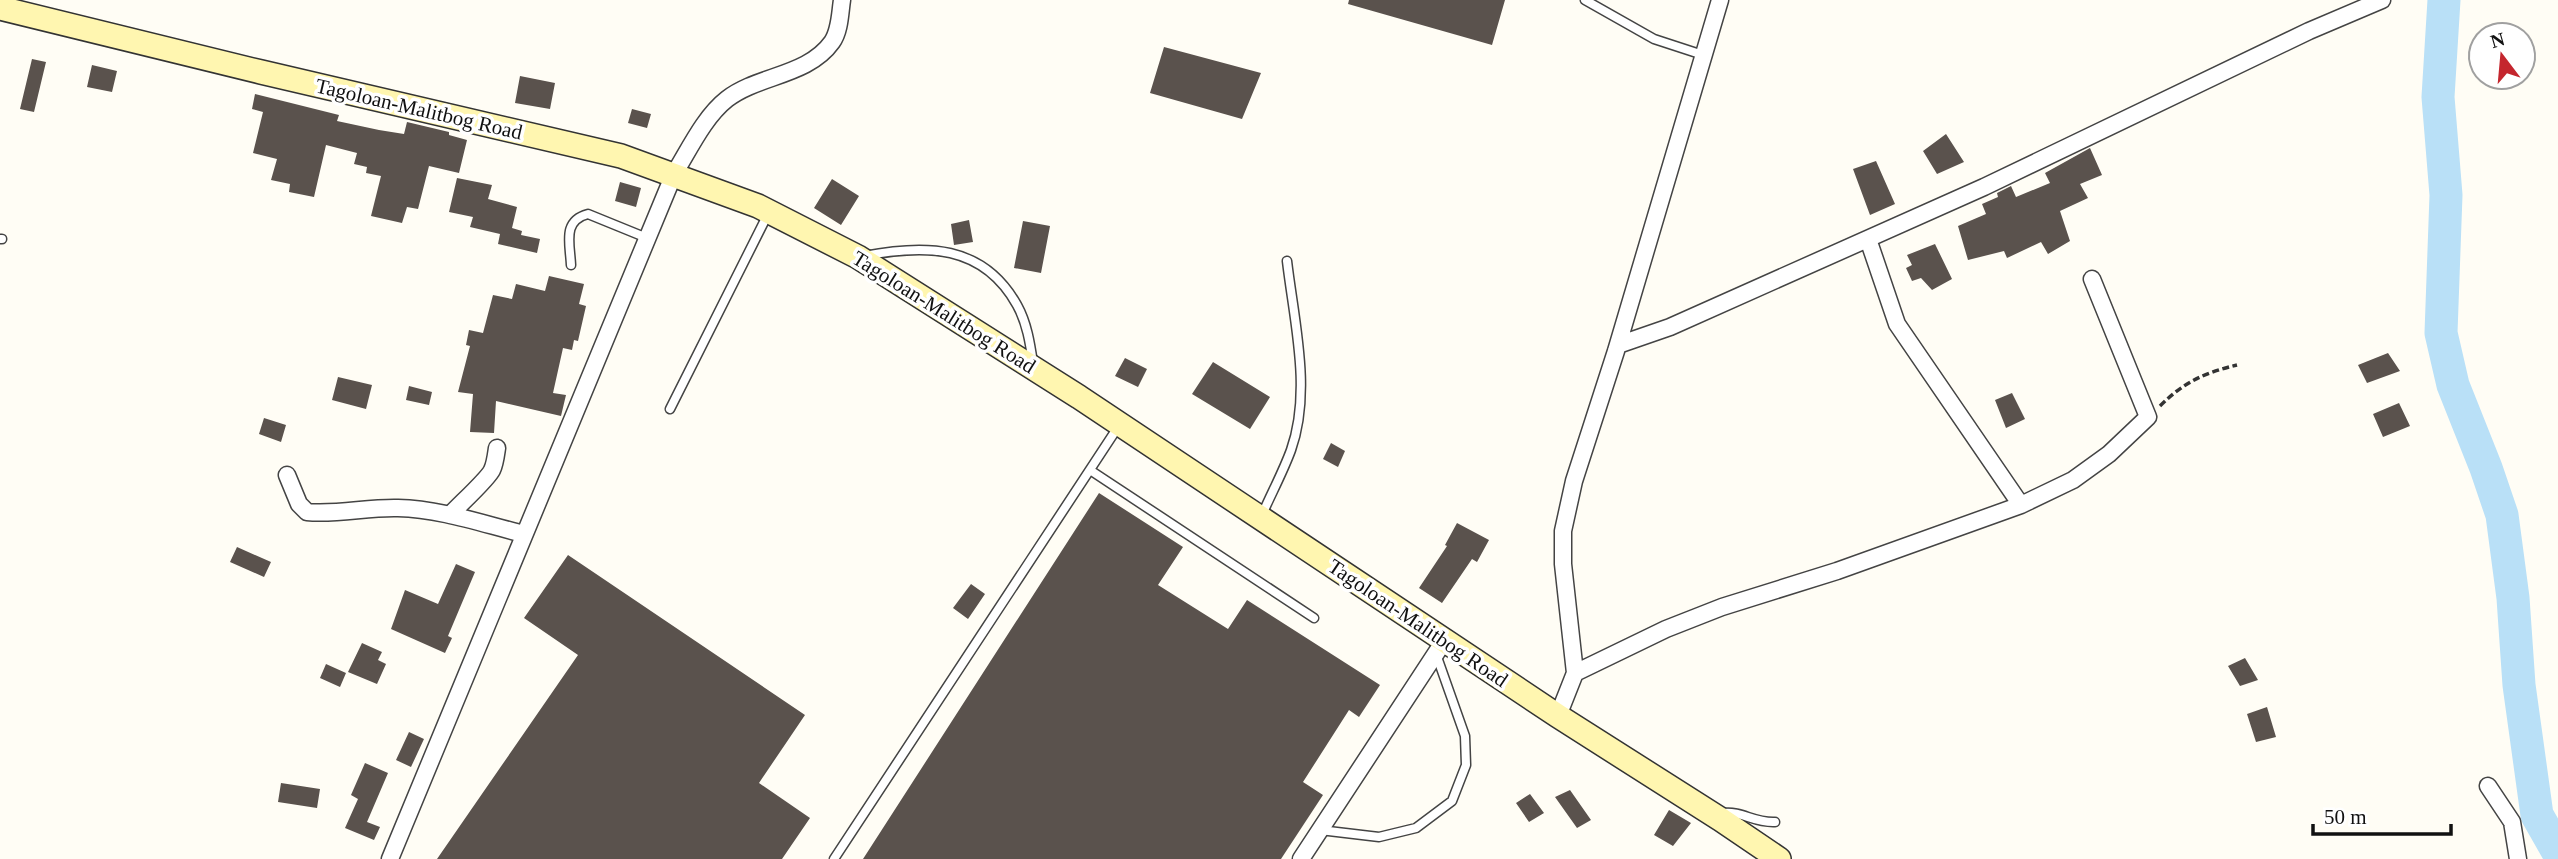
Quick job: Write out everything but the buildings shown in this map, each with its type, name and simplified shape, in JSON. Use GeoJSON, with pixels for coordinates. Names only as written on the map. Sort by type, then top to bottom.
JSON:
{"type":"FeatureCollection","features":[{"type":"Feature","properties":{"kind":"main road","name":"Tagoloan-Malitbog Road"},"geometry":{"type":"LineString","coordinates":[[0,8],[621,156],[769,211],[858,257],[1035,370],[1260,517],[1440,647],[1558,716],[1779,859]]}},
{"type":"Feature","properties":{"kind":"street"},"geometry":{"type":"LineString","coordinates":[[390,859],[674,174],[706,123],[727,99],[803,65],[822,53],[833,41],[842,0]]}},
{"type":"Feature","properties":{"kind":"street"},"geometry":{"type":"LineString","coordinates":[[1558,716],[1576,673],[1563,564],[1563,531],[1574,481],[1618,345],[1720,0]]}},
{"type":"Feature","properties":{"kind":"street"},"geometry":{"type":"LineString","coordinates":[[1618,345],[1670,327],[1984,187],[2309,30],[2382,0]]}},
{"type":"Feature","properties":{"kind":"street"},"geometry":{"type":"LineString","coordinates":[[1868,239],[1897,324],[2021,506]]}},
{"type":"Feature","properties":{"kind":"street"},"geometry":{"type":"LineString","coordinates":[[1576,673],[1645,639],[1722,607],[1837,571],[2021,506],[2073,480],[2109,454],[2148,417],[2092,279]]}},
{"type":"Feature","properties":{"kind":"street"},"geometry":{"type":"LineString","coordinates":[[450,515],[464,498],[488,477],[493,469],[497,448]]}},
{"type":"Feature","properties":{"kind":"street"},"geometry":{"type":"LineString","coordinates":[[287,475],[299,504],[307,512],[320,514],[398,508],[450,515],[524,534]]}},
{"type":"Feature","properties":{"kind":"street"},"geometry":{"type":"LineString","coordinates":[[1301,859],[1440,647]]}},
{"type":"Feature","properties":{"kind":"street"},"geometry":{"type":"LineString","coordinates":[[2488,786],[2512,822],[2518,859]]}},
{"type":"Feature","properties":{"kind":"lane"},"geometry":{"type":"LineString","coordinates":[[0,8],[2,0]]}},
{"type":"Feature","properties":{"kind":"lane"},"geometry":{"type":"LineString","coordinates":[[1585,0],[1654,39],[1703,55]]}},
{"type":"Feature","properties":{"kind":"lane"},"geometry":{"type":"LineString","coordinates":[[670,410],[769,211]]}},
{"type":"Feature","properties":{"kind":"lane"},"geometry":{"type":"LineString","coordinates":[[571,265],[570,229],[572,222],[578,217],[588,214],[647,238]]}},
{"type":"Feature","properties":{"kind":"lane"},"geometry":{"type":"LineString","coordinates":[[858,257],[895,250],[932,248],[969,257],[997,278],[1017,305],[1027,330],[1035,370]]}},
{"type":"Feature","properties":{"kind":"lane"},"geometry":{"type":"LineString","coordinates":[[1260,517],[1292,449],[1300,408],[1299,368],[1287,261]]}},
{"type":"Feature","properties":{"kind":"lane"},"geometry":{"type":"LineString","coordinates":[[834,859],[1120,425]]}},
{"type":"Feature","properties":{"kind":"lane"},"geometry":{"type":"LineString","coordinates":[[1090,470],[1314,618]]}},
{"type":"Feature","properties":{"kind":"lane"},"geometry":{"type":"LineString","coordinates":[[1320,830],[1379,837],[1416,828],[1452,801],[1466,765],[1465,736],[1440,647]]}},
{"type":"Feature","properties":{"kind":"lane"},"geometry":{"type":"LineString","coordinates":[[1720,819],[1727,812],[1760,823],[1775,822]]}},
{"type":"Feature","properties":{"kind":"path"},"geometry":{"type":"LineString","coordinates":[[2148,417],[2171,395],[2202,375],[2237,365]]}},
{"type":"Feature","properties":{"kind":"waterway"},"geometry":{"type":"LineString","coordinates":[[2444,0],[2438,97],[2446,195],[2441,333],[2453,385],[2502,515],[2513,598],[2519,685],[2537,815],[2558,852]]}}]}
